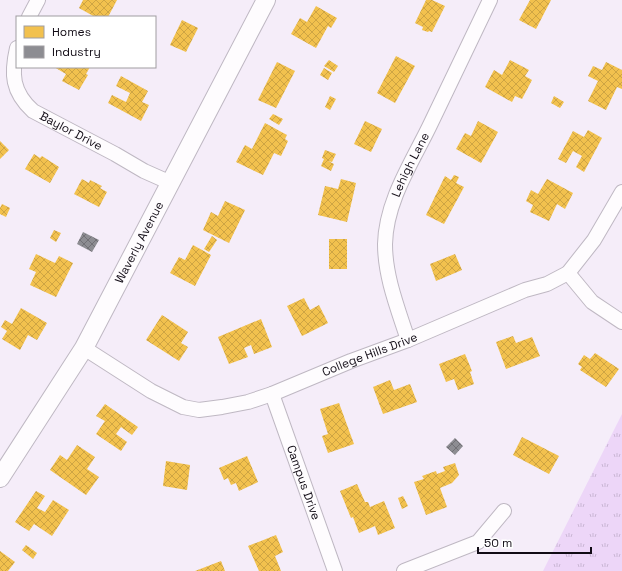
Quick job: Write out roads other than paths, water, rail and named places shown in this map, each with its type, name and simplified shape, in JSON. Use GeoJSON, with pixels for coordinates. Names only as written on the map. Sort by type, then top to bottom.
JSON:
{"type":"FeatureCollection","features":[{"type":"Feature","properties":{"kind":"street"},"geometry":{"type":"LineString","coordinates":[[30,16],[38,0]]}},
{"type":"Feature","properties":{"kind":"street","name":"Waverly Avenue"},"geometry":{"type":"LineString","coordinates":[[0,478],[84,348],[266,0]]}},
{"type":"Feature","properties":{"kind":"street","name":"Lehigh Lane"},"geometry":{"type":"LineString","coordinates":[[408,340],[388,276],[385,243],[390,211],[405,175],[490,0]]}},
{"type":"Feature","properties":{"kind":"street","name":"Baylor Drive"},"geometry":{"type":"LineString","coordinates":[[16,54],[13,72],[17,90],[23,102],[33,110],[144,171],[171,183]]}},
{"type":"Feature","properties":{"kind":"street","name":"College Hills Drive"},"geometry":{"type":"LineString","coordinates":[[84,348],[151,390],[183,407],[199,410],[248,402],[272,394],[350,361],[408,340],[525,290],[547,284],[568,273],[594,240],[622,192]]}},
{"type":"Feature","properties":{"kind":"street"},"geometry":{"type":"LineString","coordinates":[[568,273],[592,302],[622,322]]}},
{"type":"Feature","properties":{"kind":"street","name":"Campus Drive"},"geometry":{"type":"LineString","coordinates":[[272,394],[335,571]]}},
{"type":"Feature","properties":{"kind":"street"},"geometry":{"type":"LineString","coordinates":[[404,571],[478,542],[504,511]]}}]}
